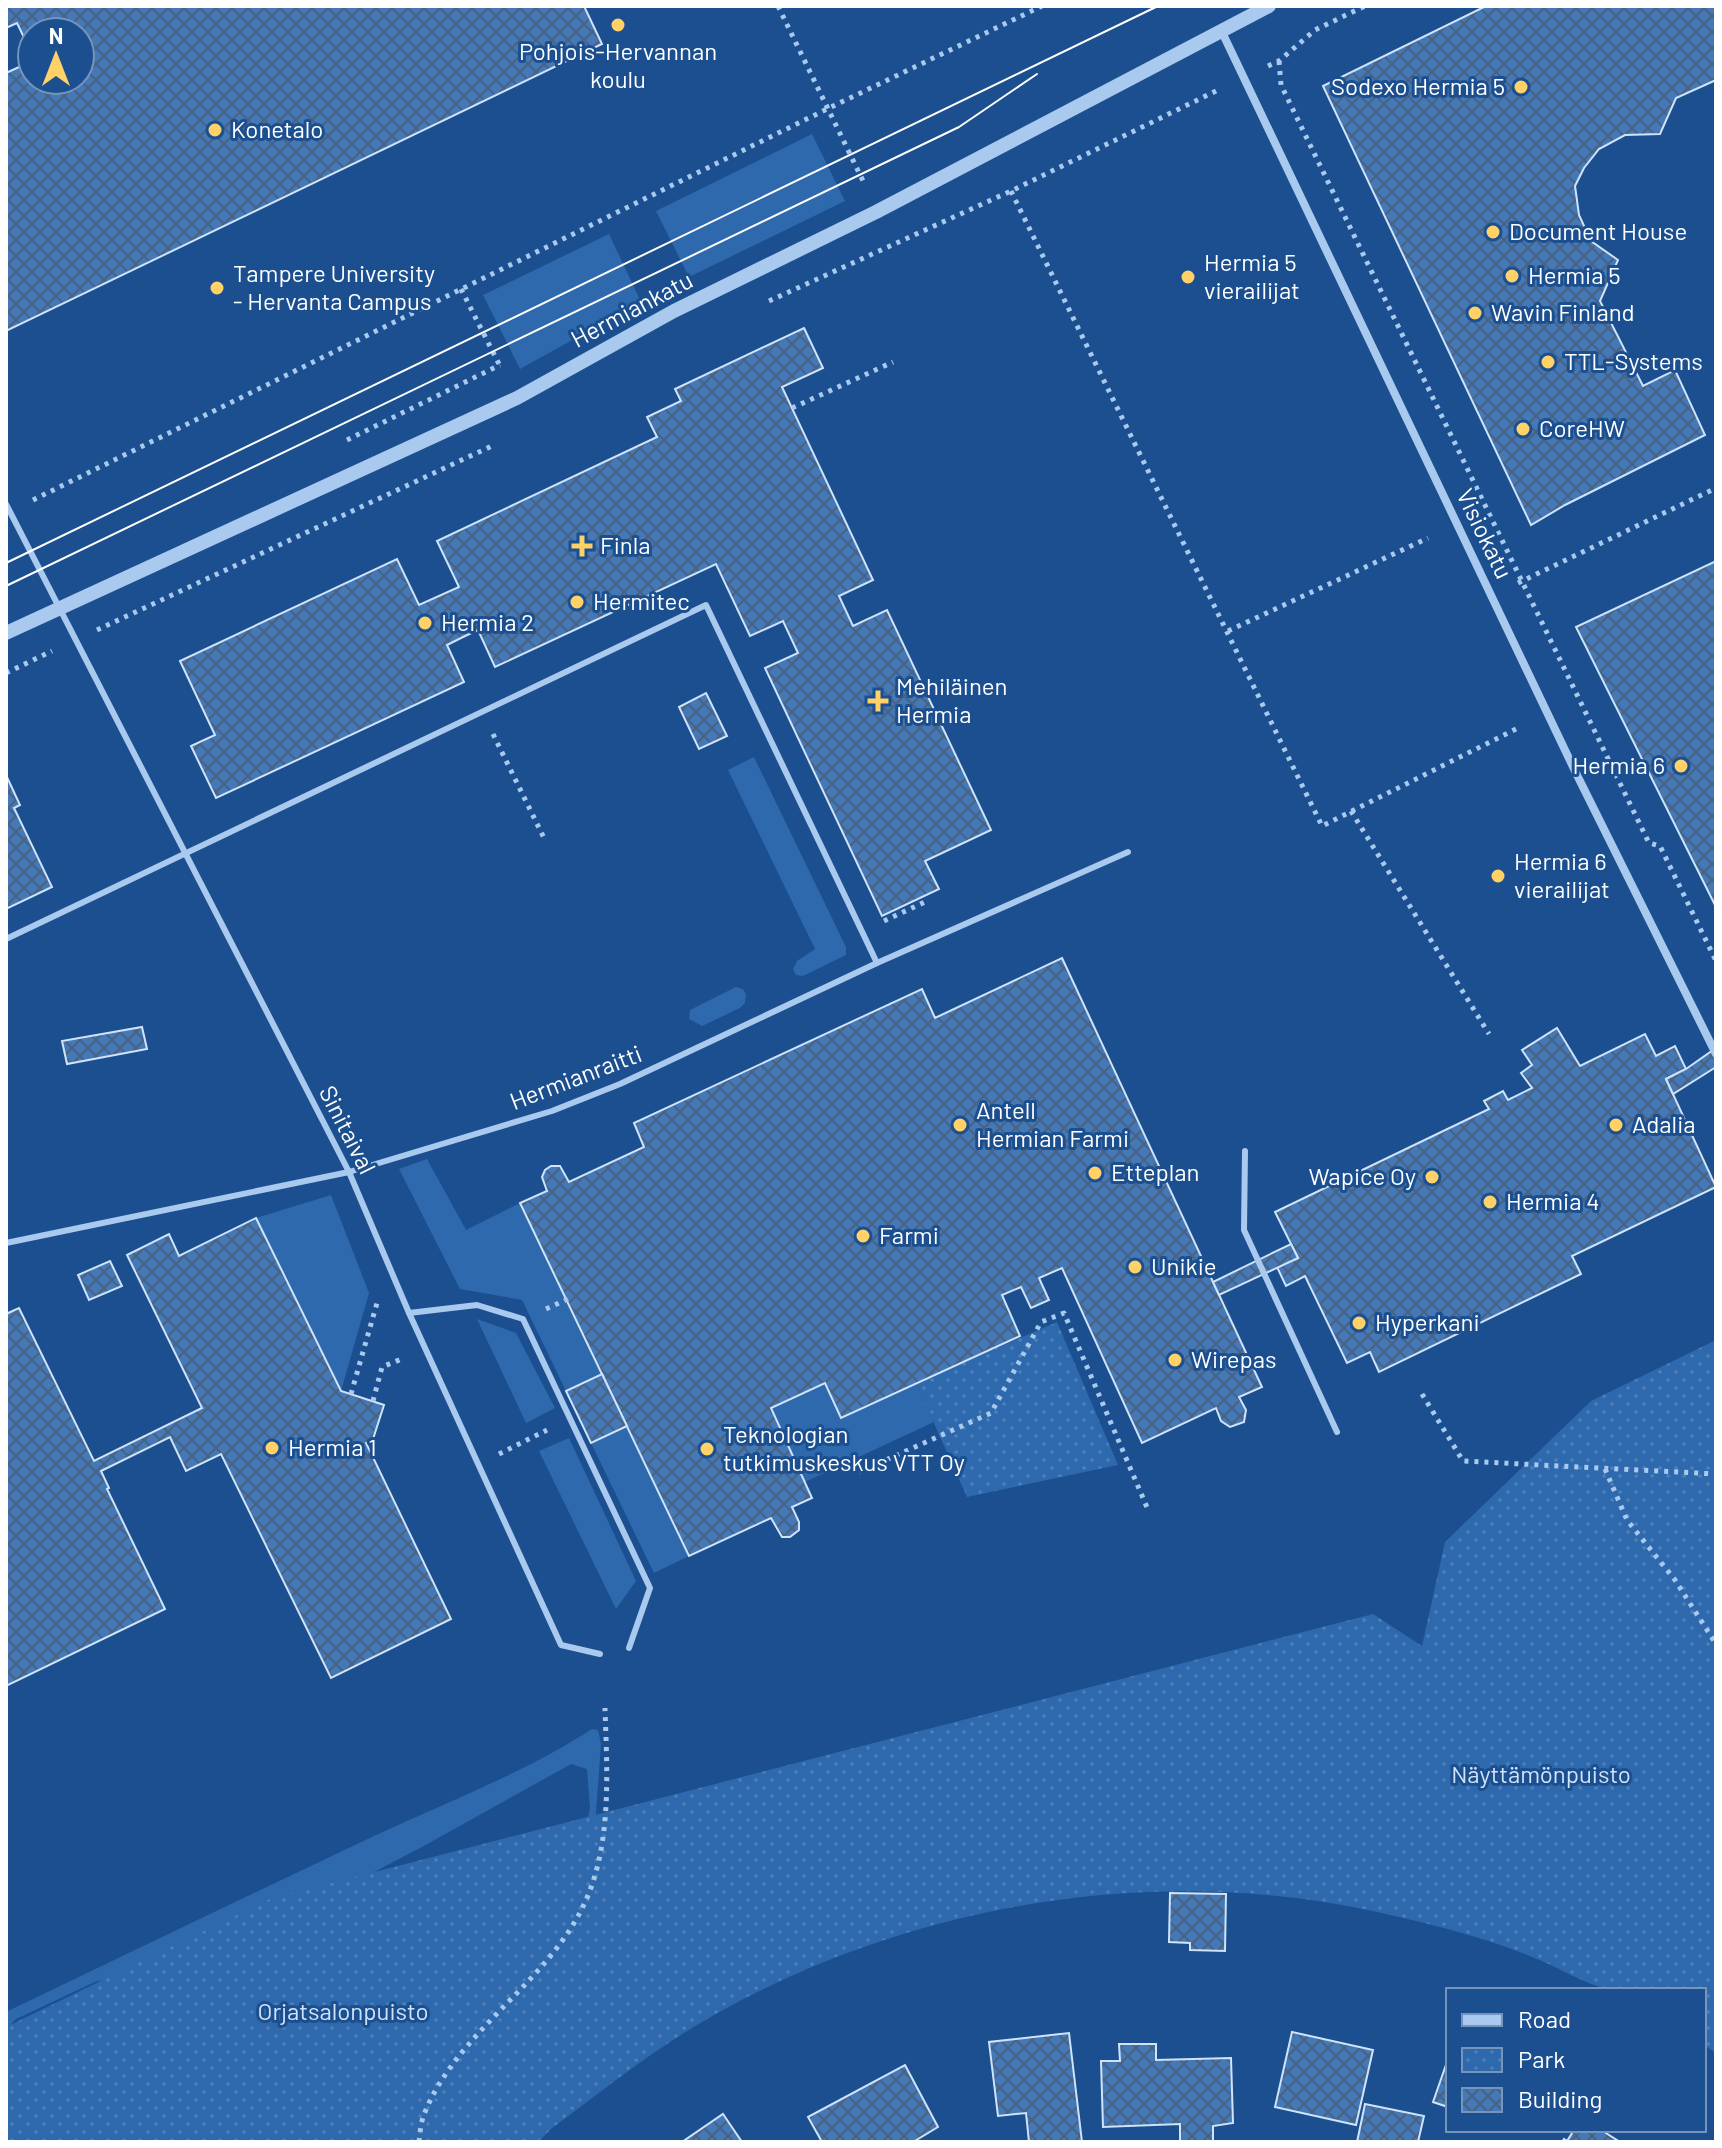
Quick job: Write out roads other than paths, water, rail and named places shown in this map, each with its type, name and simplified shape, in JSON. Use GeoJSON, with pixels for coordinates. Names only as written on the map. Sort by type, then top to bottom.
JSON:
{"type":"FeatureCollection","features":[{"type":"Feature","properties":{"kind":"street","name":"Hermiankatu"},"geometry":{"type":"LineString","coordinates":[[6,633],[517,398],[674,311],[876,212],[1269,6]]}},
{"type":"Feature","properties":{"kind":"street","name":"Visiokatu"},"geometry":{"type":"LineString","coordinates":[[1221,30],[1575,771],[1716,1054]]}},
{"type":"Feature","properties":{"kind":"lane","name":"Sinitaival"},"geometry":{"type":"LineString","coordinates":[[8,507],[349,1172],[409,1313],[561,1645],[600,1654]]}},
{"type":"Feature","properties":{"kind":"lane"},"geometry":{"type":"LineString","coordinates":[[6,939],[706,605],[877,963]]}},
{"type":"Feature","properties":{"kind":"lane","name":"Hermianraitti"},"geometry":{"type":"LineString","coordinates":[[6,1243],[349,1172],[552,1111],[620,1084],[877,963],[1128,852]]}},
{"type":"Feature","properties":{"kind":"lane"},"geometry":{"type":"LineString","coordinates":[[1245,1151],[1244,1230],[1337,1432]]}},
{"type":"Feature","properties":{"kind":"lane"},"geometry":{"type":"LineString","coordinates":[[409,1313],[477,1305],[523,1319],[650,1588],[629,1648]]}},
{"type":"Feature","properties":{"kind":"tram line"},"geometry":{"type":"LineString","coordinates":[[6,563],[1158,6]]}},
{"type":"Feature","properties":{"kind":"tram line"},"geometry":{"type":"LineString","coordinates":[[6,586],[959,127],[1037,74]]}},
{"type":"Feature","properties":{"kind":"place","name":"Pohjois-Hervannan koulu"},"geometry":{"type":"Point","coordinates":[618,25]}},
{"type":"Feature","properties":{"kind":"place","name":"Sodexo Hermia 5"},"geometry":{"type":"Point","coordinates":[1521,87]}},
{"type":"Feature","properties":{"kind":"place","name":"Konetalo"},"geometry":{"type":"Point","coordinates":[215,130]}},
{"type":"Feature","properties":{"kind":"place","name":"Document House"},"geometry":{"type":"Point","coordinates":[1493,232]}},
{"type":"Feature","properties":{"kind":"place","name":"Hermia 5"},"geometry":{"type":"Point","coordinates":[1512,276]}},
{"type":"Feature","properties":{"kind":"place","name":"Hermia 5 vierailijat"},"geometry":{"type":"Point","coordinates":[1188,277]}},
{"type":"Feature","properties":{"kind":"place","name":"Tampere University - Hervanta Campus"},"geometry":{"type":"Point","coordinates":[217,288]}},
{"type":"Feature","properties":{"kind":"place","name":"Wavin Finland"},"geometry":{"type":"Point","coordinates":[1475,313]}},
{"type":"Feature","properties":{"kind":"place","name":"TTL-Systems"},"geometry":{"type":"Point","coordinates":[1548,362]}},
{"type":"Feature","properties":{"kind":"place","name":"CoreHW"},"geometry":{"type":"Point","coordinates":[1523,429]}},
{"type":"Feature","properties":{"kind":"place","name":"Finla"},"geometry":{"type":"Point","coordinates":[582,546]}},
{"type":"Feature","properties":{"kind":"place","name":"Hermitec"},"geometry":{"type":"Point","coordinates":[577,602]}},
{"type":"Feature","properties":{"kind":"place","name":"Hermia 2"},"geometry":{"type":"Point","coordinates":[425,623]}},
{"type":"Feature","properties":{"kind":"place","name":"Mehiläinen Hermia"},"geometry":{"type":"Point","coordinates":[878,701]}},
{"type":"Feature","properties":{"kind":"place","name":"Hermia 6"},"geometry":{"type":"Point","coordinates":[1681,766]}},
{"type":"Feature","properties":{"kind":"place","name":"Hermia 6 vierailijat"},"geometry":{"type":"Point","coordinates":[1498,876]}},
{"type":"Feature","properties":{"kind":"place","name":"Antell Hermian Farmi"},"geometry":{"type":"Point","coordinates":[960,1125]}},
{"type":"Feature","properties":{"kind":"place","name":"Adalia"},"geometry":{"type":"Point","coordinates":[1616,1125]}},
{"type":"Feature","properties":{"kind":"place","name":"Etteplan"},"geometry":{"type":"Point","coordinates":[1095,1173]}},
{"type":"Feature","properties":{"kind":"place","name":"Wapice Oy"},"geometry":{"type":"Point","coordinates":[1432,1177]}},
{"type":"Feature","properties":{"kind":"place","name":"Hermia 4"},"geometry":{"type":"Point","coordinates":[1490,1202]}},
{"type":"Feature","properties":{"kind":"place","name":"Farmi"},"geometry":{"type":"Point","coordinates":[863,1236]}},
{"type":"Feature","properties":{"kind":"place","name":"Unikie"},"geometry":{"type":"Point","coordinates":[1135,1267]}},
{"type":"Feature","properties":{"kind":"place","name":"Hyperkani"},"geometry":{"type":"Point","coordinates":[1359,1323]}},
{"type":"Feature","properties":{"kind":"place","name":"Wirepas"},"geometry":{"type":"Point","coordinates":[1175,1360]}},
{"type":"Feature","properties":{"kind":"place","name":"Hermia 1"},"geometry":{"type":"Point","coordinates":[272,1448]}},
{"type":"Feature","properties":{"kind":"place","name":"Teknologian tutkimuskeskus VTT Oy"},"geometry":{"type":"Point","coordinates":[707,1449]}},
{"type":"Feature","properties":{"kind":"park label","name":"Näyttämönpuisto"},"geometry":{"type":"Point","coordinates":[1541,1775]}},
{"type":"Feature","properties":{"kind":"park label","name":"Orjatsalonpuisto"},"geometry":{"type":"Point","coordinates":[343,2012]}}]}
